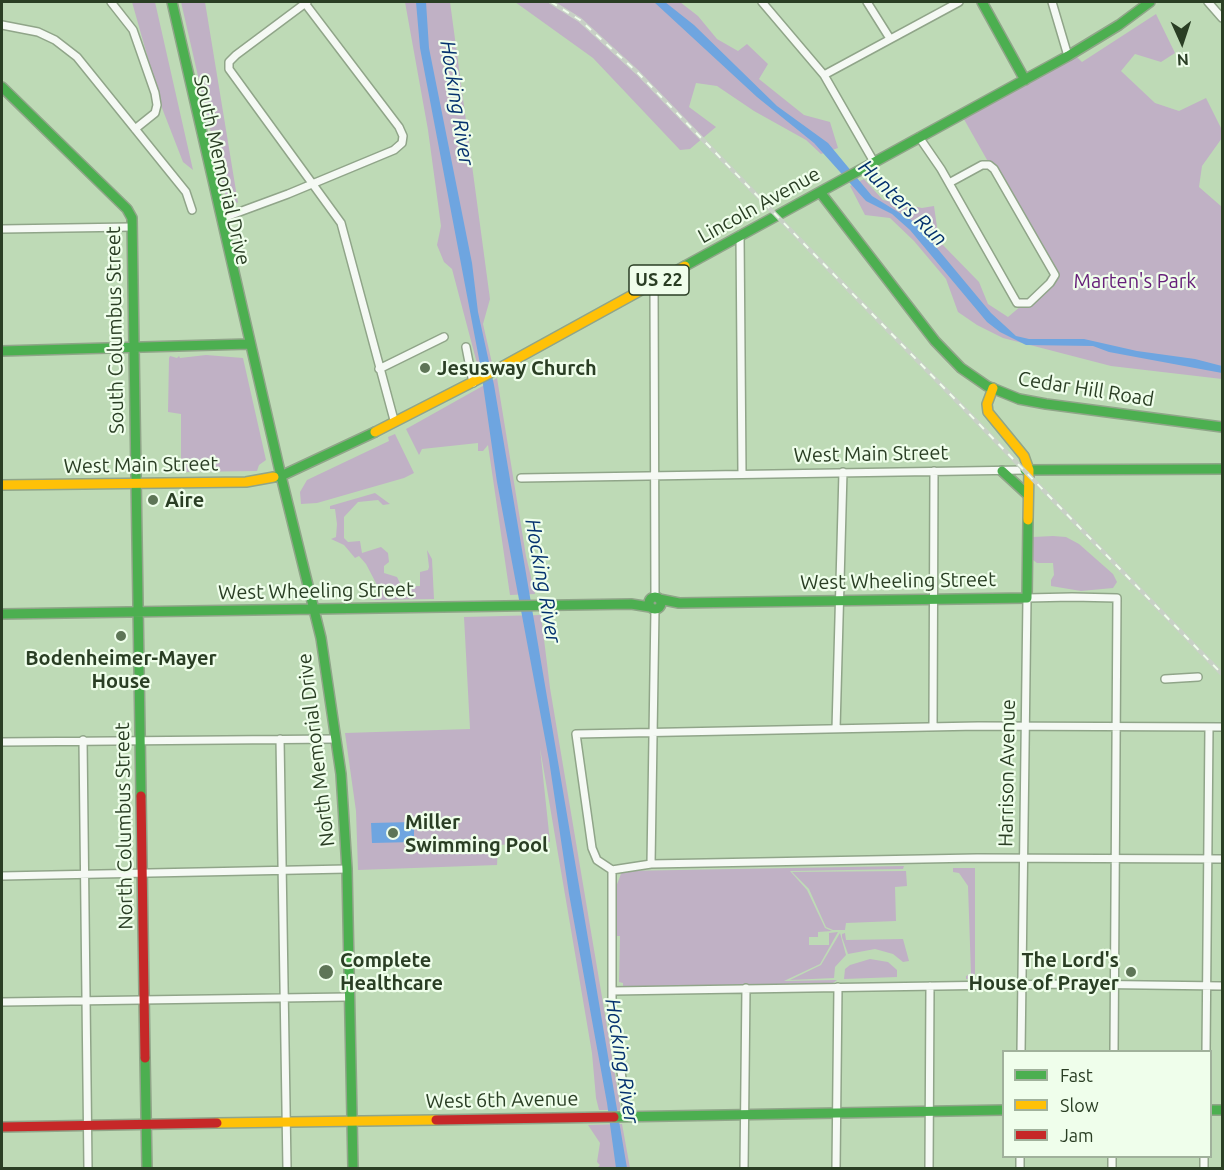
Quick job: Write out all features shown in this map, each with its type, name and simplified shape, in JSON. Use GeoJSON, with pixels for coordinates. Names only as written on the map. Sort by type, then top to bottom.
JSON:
{"type":"FeatureCollection","features":[{"type":"Feature","properties":{"kind":"main road","name":"South Memorial Drive"},"geometry":{"type":"LineString","coordinates":[[165,2],[242,334],[249,345]]}},
{"type":"Feature","properties":{"kind":"main road","name":"South Memorial Drive"},"geometry":{"type":"LineString","coordinates":[[172,2],[250,333],[249,345],[281,476]]}},
{"type":"Feature","properties":{"kind":"main road"},"geometry":{"type":"LineString","coordinates":[[982,2],[1024,80]]}},
{"type":"Feature","properties":{"kind":"main road","name":"Lincoln Avenue"},"geometry":{"type":"LineString","coordinates":[[281,476],[320,460],[394,420],[498,369],[1068,56],[1142,5],[1150,2]]}},
{"type":"Feature","properties":{"kind":"main road","name":"South Columbus Street"},"geometry":{"type":"LineString","coordinates":[[2,87],[127,209],[132,227],[136,483]]}},
{"type":"Feature","properties":{"kind":"main road","name":"Cedar Hill Road"},"geometry":{"type":"LineString","coordinates":[[820,192],[935,341],[961,368],[993,388],[1019,399],[1046,404],[1222,427]]}},
{"type":"Feature","properties":{"kind":"main road"},"geometry":{"type":"LineString","coordinates":[[2,351],[249,345]]}},
{"type":"Feature","properties":{"kind":"main road"},"geometry":{"type":"LineString","coordinates":[[993,388],[988,400],[988,412],[1024,456],[1027,470]]}},
{"type":"Feature","properties":{"kind":"main road","name":"West Main Street"},"geometry":{"type":"LineString","coordinates":[[1027,470],[1222,469]]}},
{"type":"Feature","properties":{"kind":"main road","name":"Harrison Avenue"},"geometry":{"type":"LineString","coordinates":[[1027,470],[1027,598]]}},
{"type":"Feature","properties":{"kind":"main road"},"geometry":{"type":"LineString","coordinates":[[1002,471],[1028,495]]}},
{"type":"Feature","properties":{"kind":"main road","name":"West Main Street"},"geometry":{"type":"LineString","coordinates":[[2,485],[246,482],[281,476]]}},
{"type":"Feature","properties":{"kind":"main road","name":"North Memorial Drive"},"geometry":{"type":"LineString","coordinates":[[281,476],[321,638],[344,802],[353,1168]]}},
{"type":"Feature","properties":{"kind":"main road","name":"North Columbus Street"},"geometry":{"type":"LineString","coordinates":[[136,483],[147,1168]]}},
{"type":"Feature","properties":{"kind":"main road","name":"West Wheeling Street"},"geometry":{"type":"LineString","coordinates":[[2,614],[1027,598]]}},
{"type":"Feature","properties":{"kind":"main road","name":"West 6th Avenue"},"geometry":{"type":"LineString","coordinates":[[2,1127],[1002,1110]]}},
{"type":"Feature","properties":{"kind":"street"},"geometry":{"type":"LineString","coordinates":[[111,2],[133,30],[155,93],[157,105],[155,113],[135,129]]}},
{"type":"Feature","properties":{"kind":"street"},"geometry":{"type":"LineString","coordinates":[[223,218],[313,184],[398,148],[403,136],[399,127],[305,2],[236,55],[230,62],[229,69],[313,184],[344,232],[394,420]]}},
{"type":"Feature","properties":{"kind":"street"},"geometry":{"type":"LineString","coordinates":[[762,2],[824,75],[874,162]]}},
{"type":"Feature","properties":{"kind":"street"},"geometry":{"type":"LineString","coordinates":[[867,2],[889,37]]}},
{"type":"Feature","properties":{"kind":"street"},"geometry":{"type":"LineString","coordinates":[[824,75],[889,37],[959,2]]}},
{"type":"Feature","properties":{"kind":"street"},"geometry":{"type":"LineString","coordinates":[[1052,2],[1068,56]]}},
{"type":"Feature","properties":{"kind":"street"},"geometry":{"type":"LineString","coordinates":[[1208,2],[1222,18]]}},
{"type":"Feature","properties":{"kind":"street"},"geometry":{"type":"LineString","coordinates":[[2,25],[38,32],[68,49],[186,192],[192,210]]}},
{"type":"Feature","properties":{"kind":"street"},"geometry":{"type":"LineString","coordinates":[[919,137],[949,183],[1017,303],[1026,304],[1054,279],[1053,272],[993,166],[982,165],[949,183]]}},
{"type":"Feature","properties":{"kind":"street"},"geometry":{"type":"LineString","coordinates":[[2,229],[132,227]]}},
{"type":"Feature","properties":{"kind":"street"},"geometry":{"type":"LineString","coordinates":[[740,235],[742,473]]}},
{"type":"Feature","properties":{"kind":"street"},"geometry":{"type":"LineString","coordinates":[[651,864],[656,477],[654,283]]}},
{"type":"Feature","properties":{"kind":"street"},"geometry":{"type":"LineString","coordinates":[[379,369],[444,337]]}},
{"type":"Feature","properties":{"kind":"street"},"geometry":{"type":"LineString","coordinates":[[466,347],[475,381]]}},
{"type":"Feature","properties":{"kind":"street","name":"West Main Street"},"geometry":{"type":"LineString","coordinates":[[521,478],[1027,470]]}},
{"type":"Feature","properties":{"kind":"street"},"geometry":{"type":"LineString","coordinates":[[933,727],[934,471]]}},
{"type":"Feature","properties":{"kind":"street"},"geometry":{"type":"LineString","coordinates":[[836,729],[843,472]]}},
{"type":"Feature","properties":{"kind":"street","name":"West Wheeling Street"},"geometry":{"type":"LineString","coordinates":[[1027,598],[1117,598],[1117,727]]}},
{"type":"Feature","properties":{"kind":"street","name":"Harrison Avenue"},"geometry":{"type":"LineString","coordinates":[[1021,1050],[1027,598]]}},
{"type":"Feature","properties":{"kind":"street"},"geometry":{"type":"LineString","coordinates":[[1164,679],[1198,677]]}},
{"type":"Feature","properties":{"kind":"street"},"geometry":{"type":"LineString","coordinates":[[1222,727],[1025,726],[576,734],[595,856],[612,870],[651,864],[1116,857],[1222,860]]}},
{"type":"Feature","properties":{"kind":"street"},"geometry":{"type":"LineString","coordinates":[[1114,1050],[1117,727]]}},
{"type":"Feature","properties":{"kind":"street"},"geometry":{"type":"LineString","coordinates":[[1206,1050],[1209,727]]}},
{"type":"Feature","properties":{"kind":"street"},"geometry":{"type":"LineString","coordinates":[[280,739],[286,1168]]}},
{"type":"Feature","properties":{"kind":"street"},"geometry":{"type":"LineString","coordinates":[[2,742],[336,739]]}},
{"type":"Feature","properties":{"kind":"street"},"geometry":{"type":"LineString","coordinates":[[83,740],[88,1001],[88,1168]]}},
{"type":"Feature","properties":{"kind":"street"},"geometry":{"type":"LineString","coordinates":[[2,876],[347,869]]}},
{"type":"Feature","properties":{"kind":"street"},"geometry":{"type":"LineString","coordinates":[[612,870],[612,991],[615,1043],[627,1116]]}},
{"type":"Feature","properties":{"kind":"street"},"geometry":{"type":"LineString","coordinates":[[612,991],[1114,984],[1222,986]]}},
{"type":"Feature","properties":{"kind":"street"},"geometry":{"type":"LineString","coordinates":[[929,1168],[930,986]]}},
{"type":"Feature","properties":{"kind":"street"},"geometry":{"type":"LineString","coordinates":[[836,1168],[838,987]]}},
{"type":"Feature","properties":{"kind":"street"},"geometry":{"type":"LineString","coordinates":[[744,1168],[746,988]]}},
{"type":"Feature","properties":{"kind":"street"},"geometry":{"type":"LineString","coordinates":[[2,1002],[349,997]]}},
{"type":"Feature","properties":{"kind":"green space"},"geometry":{"type":"Polygon","coordinates":[[[132,2],[155,2],[193,170],[183,162],[162,108],[132,2]]]}},
{"type":"Feature","properties":{"kind":"green space"},"geometry":{"type":"Polygon","coordinates":[[[181,2],[205,2],[238,203],[226,198],[181,2]]]}},
{"type":"Feature","properties":{"kind":"green space"},"geometry":{"type":"Polygon","coordinates":[[[405,2],[450,2],[490,299],[483,324],[492,363],[479,371],[452,269],[444,262],[437,245],[441,226],[428,130],[405,2]]]}},
{"type":"Feature","properties":{"kind":"green space"},"geometry":{"type":"Polygon","coordinates":[[[515,2],[680,2],[698,16],[717,39],[738,51],[747,44],[768,64],[759,79],[804,115],[830,122],[838,148],[821,154],[806,140],[754,111],[717,86],[696,83],[689,107],[716,127],[690,149],[680,150],[593,58],[515,2]]]}},
{"type":"Feature","properties":{"kind":"green space","name":"Marten's Park"},"geometry":{"type":"Polygon","coordinates":[[[1156,14],[1175,53],[1161,62],[1135,54],[1121,71],[1155,103],[1179,111],[1206,98],[1222,130],[1222,138],[1202,166],[1199,187],[1222,207],[1222,379],[1111,366],[1003,338],[977,325],[958,312],[946,279],[914,241],[890,218],[865,215],[850,186],[864,179],[883,200],[922,208],[934,206],[939,241],[979,282],[988,304],[1008,317],[1054,278],[961,114],[1073,53],[1082,62],[1156,14]]]}},
{"type":"Feature","properties":{"kind":"green space"},"geometry":{"type":"Polygon","coordinates":[[[206,355],[243,358],[266,460],[259,465],[257,471],[181,472],[181,414],[168,412],[169,358],[170,356],[180,358],[206,355]]]}},
{"type":"Feature","properties":{"kind":"green space"},"geometry":{"type":"Polygon","coordinates":[[[497,378],[526,556],[535,594],[510,595],[488,445],[483,451],[478,451],[478,443],[422,449],[419,455],[406,429],[497,378]]]}},
{"type":"Feature","properties":{"kind":"green space"},"geometry":{"type":"Polygon","coordinates":[[[395,434],[414,473],[404,478],[317,503],[301,504],[300,492],[307,480],[389,441],[388,437],[395,434]]]}},
{"type":"Feature","properties":{"kind":"green space"},"geometry":{"type":"Polygon","coordinates":[[[375,493],[390,504],[383,505],[378,500],[358,502],[344,517],[344,538],[348,542],[360,541],[362,553],[381,547],[388,553],[389,562],[384,566],[384,573],[397,577],[402,587],[420,586],[420,572],[428,570],[429,567],[427,550],[432,559],[434,599],[371,600],[376,598],[378,587],[366,564],[359,556],[355,558],[344,545],[331,539],[336,537],[337,524],[335,509],[330,509],[330,506],[375,493]]]}},
{"type":"Feature","properties":{"kind":"green space"},"geometry":{"type":"Polygon","coordinates":[[[1033,537],[1066,537],[1079,544],[1113,574],[1117,582],[1113,588],[1081,591],[1051,586],[1054,575],[1053,563],[1037,563],[1033,560],[1033,537]]]}},
{"type":"Feature","properties":{"kind":"green space"},"geometry":{"type":"Polygon","coordinates":[[[541,615],[550,688],[621,1110],[599,1110],[596,1098],[592,1053],[540,748],[550,842],[498,845],[497,865],[358,870],[356,811],[345,733],[470,729],[464,617],[541,615]]]}},
{"type":"Feature","properties":{"kind":"green space"},"geometry":{"type":"Polygon","coordinates":[[[904,866],[903,869],[790,871],[807,890],[825,928],[832,931],[818,932],[818,937],[809,937],[809,945],[829,945],[829,933],[838,932],[820,964],[784,981],[837,980],[833,983],[623,987],[623,983],[619,982],[620,936],[615,936],[616,887],[622,871],[904,866]]]}},
{"type":"Feature","properties":{"kind":"green space"},"geometry":{"type":"Polygon","coordinates":[[[953,868],[975,868],[975,979],[966,979],[966,976],[971,974],[968,886],[959,873],[953,872],[953,868]]]}},
{"type":"Feature","properties":{"kind":"green space"},"geometry":{"type":"Polygon","coordinates":[[[906,871],[907,886],[895,887],[896,921],[846,923],[845,930],[833,930],[826,927],[809,889],[792,872],[906,871]]]}},
{"type":"Feature","properties":{"kind":"green space"},"geometry":{"type":"Polygon","coordinates":[[[840,933],[846,955],[835,967],[834,978],[790,980],[821,965],[840,933]]]}},
{"type":"Feature","properties":{"kind":"green space"},"geometry":{"type":"Polygon","coordinates":[[[845,933],[846,940],[903,939],[909,961],[903,962],[893,954],[875,949],[848,954],[842,937],[845,933]]]}},
{"type":"Feature","properties":{"kind":"green space"},"geometry":{"type":"Polygon","coordinates":[[[870,959],[888,962],[897,970],[897,977],[844,979],[845,969],[850,965],[870,959]]]}},
{"type":"Feature","properties":{"kind":"green space"},"geometry":{"type":"Polygon","coordinates":[[[622,1124],[630,1168],[597,1168],[600,1165],[597,1162],[600,1143],[588,1125],[622,1124]]]}},
{"type":"Feature","properties":{"kind":"water"},"geometry":{"type":"Polygon","coordinates":[[[416,2],[426,2],[429,48],[472,263],[478,312],[494,385],[627,1168],[616,1168],[607,1103],[569,894],[549,760],[497,482],[480,364],[420,48],[416,2]]]}},
{"type":"Feature","properties":{"kind":"water"},"geometry":{"type":"Polygon","coordinates":[[[654,2],[665,2],[694,25],[777,106],[828,143],[872,196],[916,223],[991,313],[1016,336],[1029,339],[1084,339],[1137,351],[1195,359],[1222,366],[1222,373],[1109,352],[1093,346],[1026,345],[1000,332],[987,322],[910,230],[892,214],[866,201],[814,143],[757,97],[654,2]]]}},
{"type":"Feature","properties":{"kind":"water","name":"Miller Swimming Pool"},"geometry":{"type":"Polygon","coordinates":[[[414,822],[414,842],[372,843],[371,823],[414,822]]]}},
{"type":"Feature","properties":{"kind":"railway"},"geometry":{"type":"LineString","coordinates":[[551,2],[580,20],[638,73],[1222,674]]}},
{"type":"Feature","properties":{"kind":"traffic: fast"},"geometry":{"type":"LineString","coordinates":[[172,2],[281,476],[274,477]]}},
{"type":"Feature","properties":{"kind":"traffic: fast"},"geometry":{"type":"LineString","coordinates":[[982,2],[1025,80]]}},
{"type":"Feature","properties":{"kind":"traffic: fast"},"geometry":{"type":"LineString","coordinates":[[685,266],[1068,56],[1119,25],[1150,2]]}},
{"type":"Feature","properties":{"kind":"traffic: fast"},"geometry":{"type":"LineString","coordinates":[[2,87],[127,209],[132,218],[141,796]]}},
{"type":"Feature","properties":{"kind":"traffic: fast"},"geometry":{"type":"LineString","coordinates":[[820,192],[935,341],[961,368],[987,386],[1019,399],[1046,404],[1222,427]]}},
{"type":"Feature","properties":{"kind":"traffic: fast"},"geometry":{"type":"LineString","coordinates":[[2,351],[249,344]]}},
{"type":"Feature","properties":{"kind":"traffic: fast"},"geometry":{"type":"LineString","coordinates":[[353,1168],[347,869],[341,774],[321,638],[281,476],[375,432]]}},
{"type":"Feature","properties":{"kind":"traffic: fast"},"geometry":{"type":"LineString","coordinates":[[1025,470],[1222,469]]}},
{"type":"Feature","properties":{"kind":"traffic: fast"},"geometry":{"type":"LineString","coordinates":[[1002,471],[1028,495]]}},
{"type":"Feature","properties":{"kind":"traffic: fast"},"geometry":{"type":"LineString","coordinates":[[659,599],[679,603],[1027,598],[1028,520]]}},
{"type":"Feature","properties":{"kind":"traffic: fast"},"geometry":{"type":"LineString","coordinates":[[657,597],[661,603],[657,609],[653,609],[649,601],[657,597]]}},
{"type":"Feature","properties":{"kind":"traffic: fast"},"geometry":{"type":"LineString","coordinates":[[2,614],[631,604],[650,607]]}},
{"type":"Feature","properties":{"kind":"traffic: fast"},"geometry":{"type":"LineString","coordinates":[[145,1058],[147,1168]]}},
{"type":"Feature","properties":{"kind":"traffic: fast"},"geometry":{"type":"LineString","coordinates":[[614,1117],[1002,1110]]}},
{"type":"Feature","properties":{"kind":"traffic: fast"},"geometry":{"type":"LineString","coordinates":[[1212,1110],[1222,1110]]}},
{"type":"Feature","properties":{"kind":"traffic: slow"},"geometry":{"type":"LineString","coordinates":[[375,432],[498,369],[685,266]]}},
{"type":"Feature","properties":{"kind":"traffic: slow"},"geometry":{"type":"LineString","coordinates":[[993,388],[987,404],[988,412],[1024,456],[1029,470],[1028,520]]}},
{"type":"Feature","properties":{"kind":"traffic: slow"},"geometry":{"type":"LineString","coordinates":[[2,485],[246,482],[274,477]]}},
{"type":"Feature","properties":{"kind":"traffic: slow"},"geometry":{"type":"LineString","coordinates":[[217,1123],[436,1120]]}},
{"type":"Feature","properties":{"kind":"traffic: jam"},"geometry":{"type":"LineString","coordinates":[[141,796],[145,1058]]}},
{"type":"Feature","properties":{"kind":"traffic: jam"},"geometry":{"type":"LineString","coordinates":[[436,1120],[614,1117]]}},
{"type":"Feature","properties":{"kind":"traffic: jam"},"geometry":{"type":"LineString","coordinates":[[2,1127],[217,1123]]}},
{"type":"Feature","properties":{"kind":"place","name":"Jesusway Church"},"geometry":{"type":"Point","coordinates":[425,368]}},
{"type":"Feature","properties":{"kind":"place","name":"Aire"},"geometry":{"type":"Point","coordinates":[153,500]}},
{"type":"Feature","properties":{"kind":"place","name":"Bodenheimer-Mayer House"},"geometry":{"type":"Point","coordinates":[121,636]}},
{"type":"Feature","properties":{"kind":"place","name":"Miller Swimming Pool"},"geometry":{"type":"Point","coordinates":[393,833]}},
{"type":"Feature","properties":{"kind":"place","name":"Complete Healthcare"},"geometry":{"type":"Point","coordinates":[326,972]}},
{"type":"Feature","properties":{"kind":"place","name":"The Lord's House of Prayer"},"geometry":{"type":"Point","coordinates":[1131,972]}},
{"type":"Feature","properties":{"kind":"water label","name":"Hocking River"},"geometry":{"type":"Point","coordinates":[457,103]}},
{"type":"Feature","properties":{"kind":"water label","name":"Hunters Run"},"geometry":{"type":"Point","coordinates":[903,203]}},
{"type":"Feature","properties":{"kind":"water label","name":"Hocking River"},"geometry":{"type":"Point","coordinates":[543,581]}},
{"type":"Feature","properties":{"kind":"water label","name":"Hocking River"},"geometry":{"type":"Point","coordinates":[622,1061]}}]}
